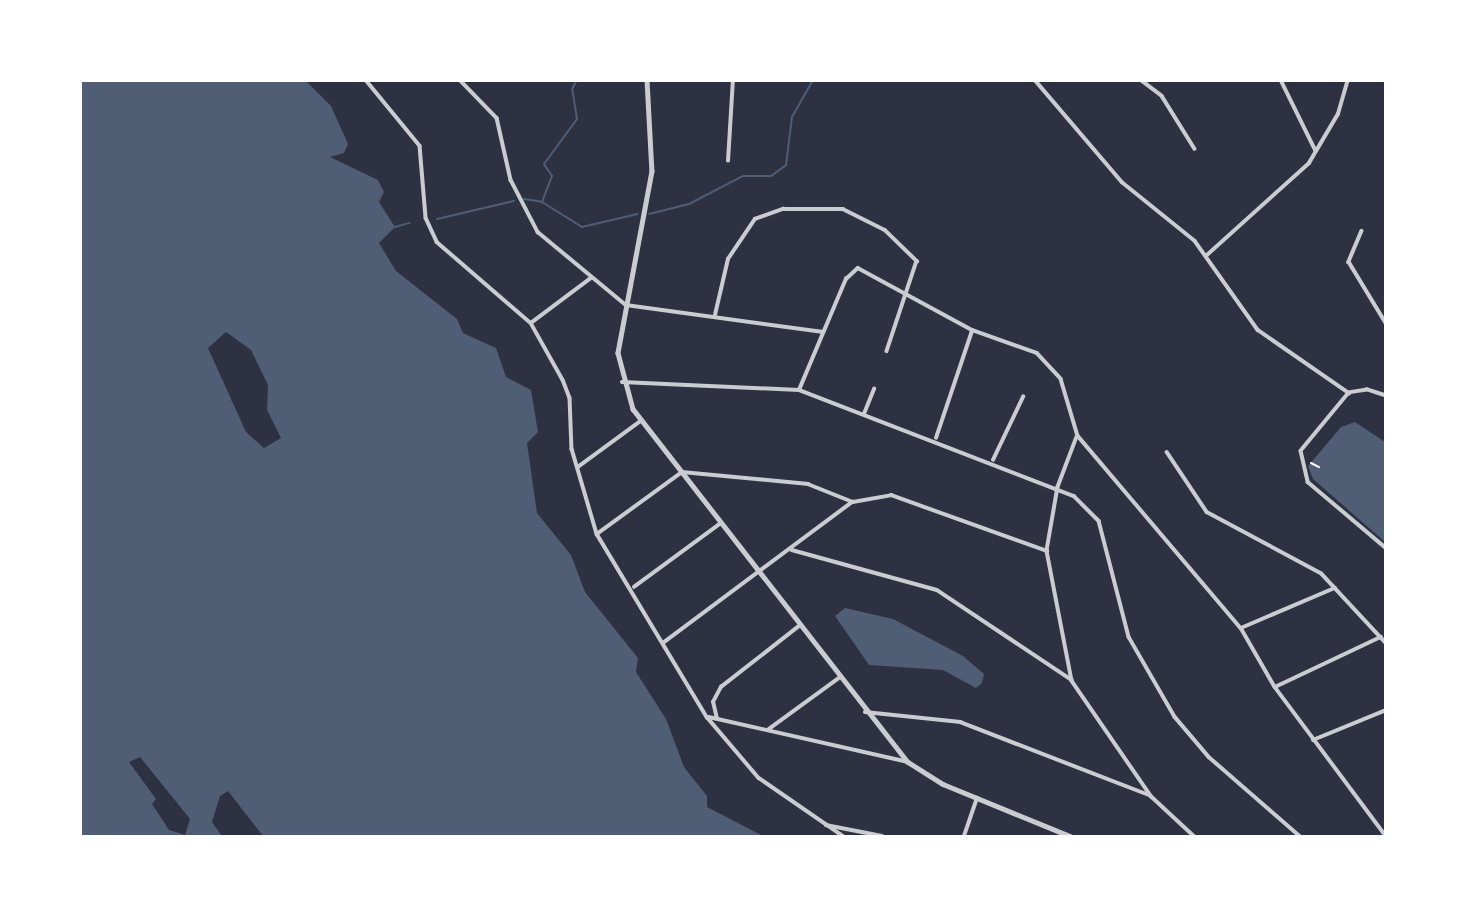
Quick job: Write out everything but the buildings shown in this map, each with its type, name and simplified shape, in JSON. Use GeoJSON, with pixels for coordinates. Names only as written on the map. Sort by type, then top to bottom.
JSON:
{"type":"FeatureCollection","features":[{"type":"Feature","properties":{"kind":"street"},"geometry":{"type":"LineString","coordinates":[[366,80],[421,146],[426,218],[437,242],[531,323],[570,398],[578,467],[597,534],[634,587],[663,643],[707,717],[759,778],[820,824],[843,836]]}},
{"type":"Feature","properties":{"kind":"street"},"geometry":{"type":"LineString","coordinates":[[460,80],[497,118],[511,180],[538,232],[626,305],[715,315],[823,332]]}},
{"type":"Feature","properties":{"kind":"street"},"geometry":{"type":"LineString","coordinates":[[647,80],[652,171],[618,353],[622,382],[642,419],[865,712],[908,762]]}},
{"type":"Feature","properties":{"kind":"street"},"geometry":{"type":"LineString","coordinates":[[728,160],[733,80]]}},
{"type":"Feature","properties":{"kind":"street"},"geometry":{"type":"LineString","coordinates":[[1035,80],[1122,182],[1207,255],[1239,308],[1274,345],[1349,393]]}},
{"type":"Feature","properties":{"kind":"street"},"geometry":{"type":"LineString","coordinates":[[1141,80],[1162,96],[1195,149]]}},
{"type":"Feature","properties":{"kind":"street"},"geometry":{"type":"LineString","coordinates":[[1281,80],[1316,151]]}},
{"type":"Feature","properties":{"kind":"street"},"geometry":{"type":"LineString","coordinates":[[1207,255],[1295,179],[1316,151],[1348,80]]}},
{"type":"Feature","properties":{"kind":"street"},"geometry":{"type":"LineString","coordinates":[[715,315],[736,243],[755,219],[783,209],[843,209],[885,230],[917,261],[909,298],[887,351]]}},
{"type":"Feature","properties":{"kind":"street"},"geometry":{"type":"LineString","coordinates":[[1362,232],[1349,262],[1385,323]]}},
{"type":"Feature","properties":{"kind":"street"},"geometry":{"type":"LineString","coordinates":[[799,390],[846,279],[858,268],[972,330],[1020,344],[1050,366],[1078,436],[1241,628],[1275,687],[1385,836]]}},
{"type":"Feature","properties":{"kind":"street"},"geometry":{"type":"LineString","coordinates":[[531,323],[591,278]]}},
{"type":"Feature","properties":{"kind":"street"},"geometry":{"type":"LineString","coordinates":[[936,438],[972,330]]}},
{"type":"Feature","properties":{"kind":"street"},"geometry":{"type":"LineString","coordinates":[[622,382],[799,390],[936,438],[1058,487],[1099,522],[1129,638],[1175,717],[1209,757],[1300,836]]}},
{"type":"Feature","properties":{"kind":"street"},"geometry":{"type":"LineString","coordinates":[[864,414],[874,389]]}},
{"type":"Feature","properties":{"kind":"street"},"geometry":{"type":"LineString","coordinates":[[1385,397],[1367,390],[1349,393],[1304,440],[1303,469],[1313,488],[1385,548]]}},
{"type":"Feature","properties":{"kind":"street"},"geometry":{"type":"LineString","coordinates":[[993,460],[1023,397]]}},
{"type":"Feature","properties":{"kind":"street"},"geometry":{"type":"LineString","coordinates":[[578,467],[642,419]]}},
{"type":"Feature","properties":{"kind":"street"},"geometry":{"type":"LineString","coordinates":[[1072,681],[1047,551],[1058,487],[1078,436]]}},
{"type":"Feature","properties":{"kind":"street"},"geometry":{"type":"LineString","coordinates":[[1167,452],[1206,512],[1308,565],[1335,588],[1385,643]]}},
{"type":"Feature","properties":{"kind":"street"},"geometry":{"type":"LineString","coordinates":[[597,534],[682,472],[808,484],[853,502]]}},
{"type":"Feature","properties":{"kind":"street"},"geometry":{"type":"LineString","coordinates":[[663,643],[760,575],[853,502],[891,495],[1047,551]]}},
{"type":"Feature","properties":{"kind":"street"},"geometry":{"type":"LineString","coordinates":[[634,587],[721,523]]}},
{"type":"Feature","properties":{"kind":"street"},"geometry":{"type":"LineString","coordinates":[[792,550],[937,590],[1072,681],[1151,796],[1194,836]]}},
{"type":"Feature","properties":{"kind":"street"},"geometry":{"type":"LineString","coordinates":[[1241,628],[1335,588]]}},
{"type":"Feature","properties":{"kind":"street"},"geometry":{"type":"LineString","coordinates":[[717,719],[713,702],[721,687],[799,626]]}},
{"type":"Feature","properties":{"kind":"street"},"geometry":{"type":"LineString","coordinates":[[1275,687],[1381,637]]}},
{"type":"Feature","properties":{"kind":"street"},"geometry":{"type":"LineString","coordinates":[[769,729],[839,678]]}},
{"type":"Feature","properties":{"kind":"street"},"geometry":{"type":"LineString","coordinates":[[1313,740],[1385,710]]}},
{"type":"Feature","properties":{"kind":"street"},"geometry":{"type":"LineString","coordinates":[[865,712],[960,722],[1151,796]]}},
{"type":"Feature","properties":{"kind":"street"},"geometry":{"type":"LineString","coordinates":[[707,717],[908,762],[977,797],[1070,836]]}},
{"type":"Feature","properties":{"kind":"street"},"geometry":{"type":"LineString","coordinates":[[964,836],[977,797]]}},
{"type":"Feature","properties":{"kind":"street"},"geometry":{"type":"LineString","coordinates":[[820,824],[882,836]]}},
{"type":"Feature","properties":{"kind":"path"},"geometry":{"type":"LineString","coordinates":[[1311,463],[1319,467]]}},
{"type":"Feature","properties":{"kind":"water"},"geometry":{"type":"Polygon","coordinates":[[[80,81],[306,81],[331,106],[348,144],[344,153],[330,157],[378,180],[384,192],[379,202],[395,227],[379,243],[396,271],[457,319],[463,333],[496,348],[506,377],[531,390],[538,432],[527,443],[537,513],[571,555],[585,592],[638,658],[636,672],[666,719],[684,767],[707,796],[707,807],[763,836],[263,836],[228,791],[220,796],[212,822],[222,836],[81,836],[80,81]],[[226,332],[208,348],[246,432],[264,448],[281,438],[267,410],[268,385],[251,350],[226,332]],[[140,757],[129,762],[156,799],[152,804],[169,830],[185,835],[190,819],[140,757]]]}},
{"type":"Feature","properties":{"kind":"water"},"geometry":{"type":"Polygon","coordinates":[[[1355,422],[1385,442],[1385,542],[1313,479],[1308,466],[1341,427],[1355,422]]]}},
{"type":"Feature","properties":{"kind":"water"},"geometry":{"type":"Polygon","coordinates":[[[845,608],[893,619],[963,656],[984,674],[982,683],[976,688],[943,670],[869,665],[835,616],[845,608]]]}},
{"type":"Feature","properties":{"kind":"waterway"},"geometry":{"type":"LineString","coordinates":[[542,202],[552,176],[544,164],[577,119],[572,89],[577,80]]}},
{"type":"Feature","properties":{"kind":"waterway"},"geometry":{"type":"LineString","coordinates":[[649,214],[689,204],[743,176],[771,176],[786,165],[792,117],[813,80]]}},
{"type":"Feature","properties":{"kind":"waterway"},"geometry":{"type":"LineString","coordinates":[[524,199],[542,202],[582,227],[638,214]]}},
{"type":"Feature","properties":{"kind":"waterway"},"geometry":{"type":"LineString","coordinates":[[437,219],[514,201]]}},
{"type":"Feature","properties":{"kind":"waterway"},"geometry":{"type":"LineString","coordinates":[[395,227],[409,223]]}}]}
